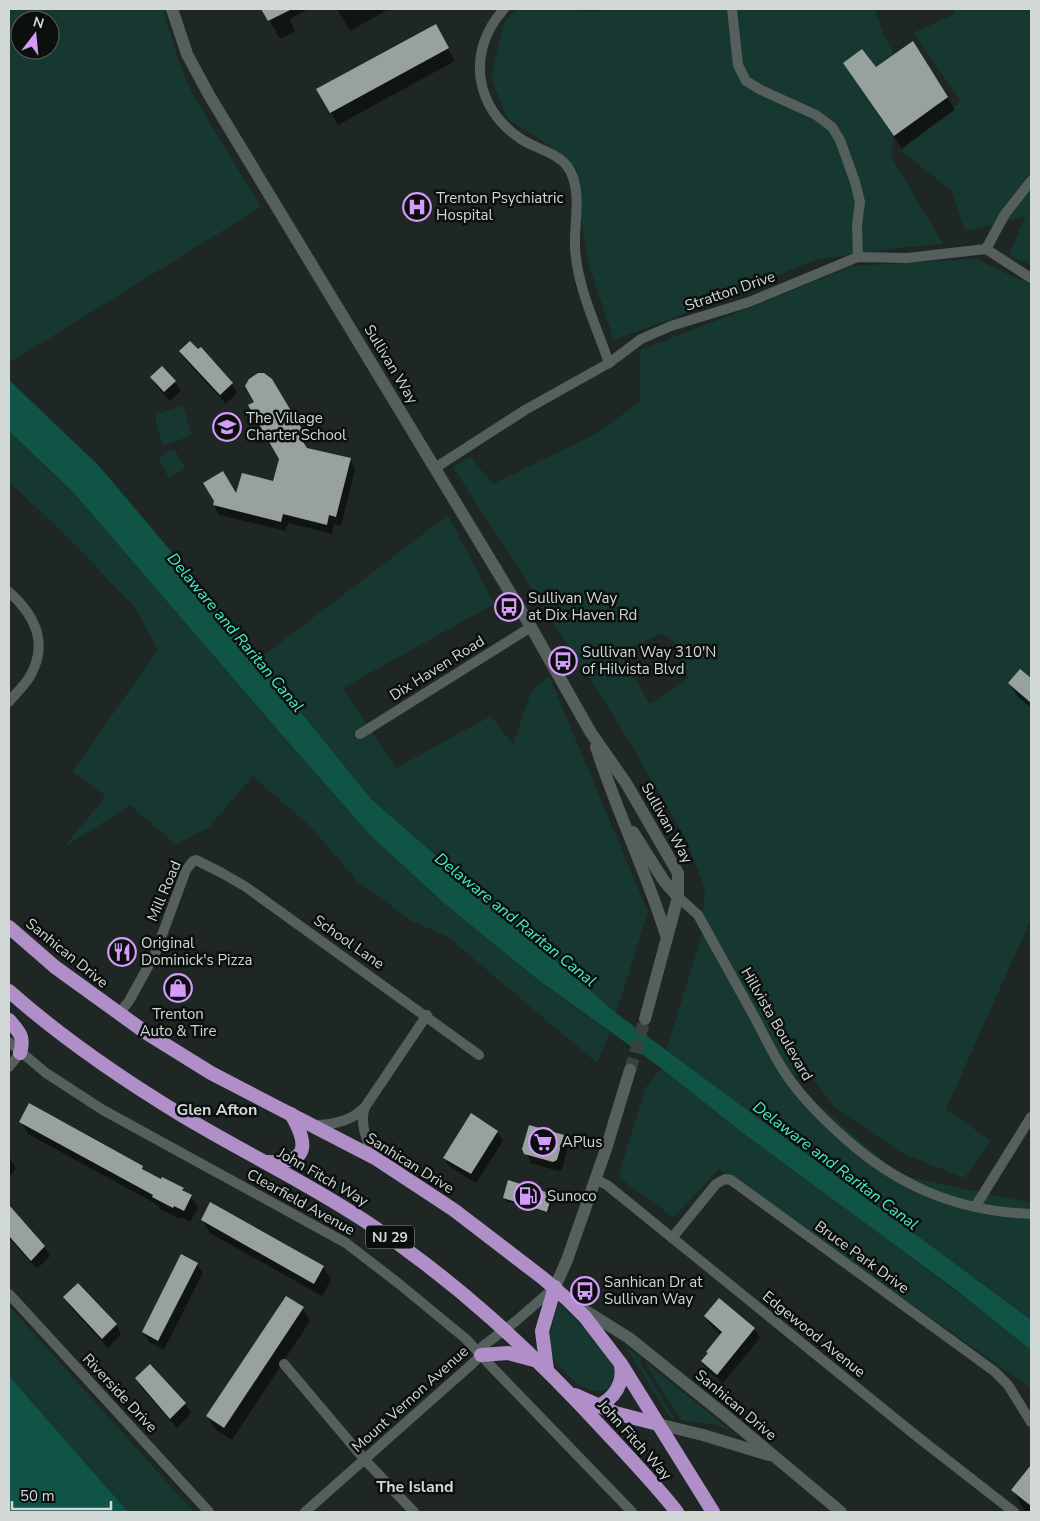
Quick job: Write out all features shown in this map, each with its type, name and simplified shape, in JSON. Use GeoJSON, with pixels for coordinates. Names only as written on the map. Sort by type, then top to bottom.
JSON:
{"type":"FeatureCollection","features":[{"type":"Feature","properties":{"kind":"highway","name":"Sanhican Drive"},"geometry":{"type":"LineString","coordinates":[[9,927],[55,967],[119,1014],[211,1073],[374,1158],[460,1214],[568,1300]]}},
{"type":"Feature","properties":{"kind":"highway","name":"John Fitch Way"},"geometry":{"type":"LineString","coordinates":[[9,991],[66,1038],[126,1080],[182,1116],[330,1199],[399,1244],[444,1277],[505,1329],[543,1366],[677,1512]]}},
{"type":"Feature","properties":{"kind":"highway"},"geometry":{"type":"LineString","coordinates":[[9,1020],[20,1033],[23,1042],[20,1052]]}},
{"type":"Feature","properties":{"kind":"highway"},"geometry":{"type":"LineString","coordinates":[[264,1162],[288,1162],[295,1158],[301,1150],[302,1137],[290,1114]]}},
{"type":"Feature","properties":{"kind":"highway"},"geometry":{"type":"LineString","coordinates":[[481,1355],[508,1353],[543,1366],[542,1332],[555,1288]]}},
{"type":"Feature","properties":{"kind":"highway","name":"John Fitch Way"},"geometry":{"type":"LineString","coordinates":[[568,1300],[597,1332],[621,1364],[713,1512]]}},
{"type":"Feature","properties":{"kind":"highway"},"geometry":{"type":"LineString","coordinates":[[598,1406],[607,1402],[620,1385],[623,1373],[621,1364]]}},
{"type":"Feature","properties":{"kind":"highway"},"geometry":{"type":"LineString","coordinates":[[566,1390],[615,1413],[658,1424]]}},
{"type":"Feature","properties":{"kind":"main road","name":"Sullivan Way"},"geometry":{"type":"LineString","coordinates":[[172,9],[187,54],[209,96],[531,627],[591,733],[626,783],[678,873],[678,898],[645,1019]]}},
{"type":"Feature","properties":{"kind":"main road","name":"Sullivan Way"},"geometry":{"type":"LineString","coordinates":[[591,733],[609,788],[650,885],[667,938]]}},
{"type":"Feature","properties":{"kind":"main road"},"geometry":{"type":"LineString","coordinates":[[621,816],[644,847],[664,881],[678,898]]}},
{"type":"Feature","properties":{"kind":"main road"},"geometry":{"type":"LineString","coordinates":[[555,1288],[567,1260],[595,1179],[630,1070]]}},
{"type":"Feature","properties":{"kind":"main road","name":"Sanhican Drive"},"geometry":{"type":"LineString","coordinates":[[568,1300],[629,1338],[841,1512]]}},
{"type":"Feature","properties":{"kind":"main road","name":"Sanhican Drive"},"geometry":{"type":"LineString","coordinates":[[658,1424],[721,1440],[773,1457]]}},
{"type":"Feature","properties":{"kind":"street"},"geometry":{"type":"LineString","coordinates":[[504,9],[488,32],[482,51],[480,83],[487,103],[504,127],[522,140],[559,158],[568,166],[573,177],[576,192],[575,247],[578,271],[610,363]]}},
{"type":"Feature","properties":{"kind":"street"},"geometry":{"type":"LineString","coordinates":[[732,9],[738,65],[746,81],[761,90],[816,114],[832,127],[840,140],[860,202],[857,225],[858,257]]}},
{"type":"Feature","properties":{"kind":"street"},"geometry":{"type":"LineString","coordinates":[[1031,181],[1005,214],[986,249],[1031,278]]}},
{"type":"Feature","properties":{"kind":"street","name":"Stratton Drive"},"geometry":{"type":"LineString","coordinates":[[435,468],[526,410],[610,363],[641,339],[671,326],[749,302],[858,257],[907,258],[986,249]]}},
{"type":"Feature","properties":{"kind":"street"},"geometry":{"type":"LineString","coordinates":[[9,592],[23,604],[31,616],[37,630],[38,644],[37,660],[33,670],[9,702]]}},
{"type":"Feature","properties":{"kind":"street","name":"Dix Haven Road"},"geometry":{"type":"LineString","coordinates":[[360,734],[531,627]]}},
{"type":"Feature","properties":{"kind":"street","name":"Mill Road"},"geometry":{"type":"LineString","coordinates":[[119,1014],[129,1001],[155,954],[186,870],[196,860]]}},
{"type":"Feature","properties":{"kind":"street","name":"School Lane"},"geometry":{"type":"LineString","coordinates":[[196,860],[246,888],[480,1055]]}},
{"type":"Feature","properties":{"kind":"street","name":"Hillvista Boulevard"},"geometry":{"type":"LineString","coordinates":[[678,898],[698,915],[782,1068],[803,1096],[851,1145],[889,1173],[931,1194],[975,1207],[1002,1212],[1031,1214]]}},
{"type":"Feature","properties":{"kind":"street"},"geometry":{"type":"LineString","coordinates":[[311,1125],[334,1124],[358,1115],[426,1015]]}},
{"type":"Feature","properties":{"kind":"street","name":"Clearfield Avenue"},"geometry":{"type":"LineString","coordinates":[[9,1042],[64,1086],[103,1110],[346,1243],[459,1333],[632,1512]]}},
{"type":"Feature","properties":{"kind":"street"},"geometry":{"type":"LineString","coordinates":[[9,1067],[20,1052]]}},
{"type":"Feature","properties":{"kind":"street"},"geometry":{"type":"LineString","coordinates":[[365,1107],[362,1117],[363,1128],[374,1158]]}},
{"type":"Feature","properties":{"kind":"street"},"geometry":{"type":"LineString","coordinates":[[975,1207],[1031,1117]]}},
{"type":"Feature","properties":{"kind":"street","name":"Edgewood Avenue"},"geometry":{"type":"LineString","coordinates":[[595,1179],[607,1185],[1014,1512]]}},
{"type":"Feature","properties":{"kind":"street","name":"Bruce Park Drive"},"geometry":{"type":"LineString","coordinates":[[672,1238],[716,1184],[726,1179],[731,1180],[994,1371],[1008,1385],[1031,1422]]}},
{"type":"Feature","properties":{"kind":"street","name":"Mount Vernon Avenue"},"geometry":{"type":"LineString","coordinates":[[305,1512],[481,1355],[483,1346],[555,1288]]}},
{"type":"Feature","properties":{"kind":"street","name":"Riverside Drive"},"geometry":{"type":"LineString","coordinates":[[9,1294],[209,1512]]}},
{"type":"Feature","properties":{"kind":"street"},"geometry":{"type":"LineString","coordinates":[[284,1364],[365,1460],[414,1512]]}},
{"type":"Feature","properties":{"kind":"shaded area"},"geometry":{"type":"Polygon","coordinates":[[[9,9],[163,9],[177,56],[192,93],[261,207],[9,363],[9,9]]]}},
{"type":"Feature","properties":{"kind":"shaded area"},"geometry":{"type":"Polygon","coordinates":[[[517,9],[572,9],[574,11],[598,12],[600,9],[875,9],[886,40],[894,54],[876,67],[862,49],[843,63],[894,136],[891,156],[943,244],[897,248],[815,260],[684,314],[614,340],[588,262],[581,218],[577,169],[540,139],[508,120],[491,78],[504,23],[517,9]]]}},
{"type":"Feature","properties":{"kind":"shaded area"},"geometry":{"type":"Polygon","coordinates":[[[953,9],[1031,9],[1031,265],[1009,255],[1025,217],[965,231],[952,191],[901,151],[961,101],[913,33],[955,14],[953,9]]]}},
{"type":"Feature","properties":{"kind":"shaded area"},"geometry":{"type":"Polygon","coordinates":[[[976,259],[1031,285],[1031,678],[1020,669],[1008,683],[1031,703],[1031,919],[946,1109],[991,1141],[964,1178],[902,1153],[835,1108],[811,1076],[806,1062],[791,1080],[899,1175],[1031,1203],[1031,1320],[666,1051],[701,938],[705,889],[686,839],[620,726],[453,467],[470,457],[493,484],[595,434],[640,402],[640,350],[852,266],[976,259]],[[662,633],[620,653],[650,704],[688,678],[675,643],[662,633]]]}},
{"type":"Feature","properties":{"kind":"shaded area"},"geometry":{"type":"Polygon","coordinates":[[[182,406],[185,410],[191,434],[188,437],[163,445],[156,423],[156,414],[182,406]]]}},
{"type":"Feature","properties":{"kind":"shaded area"},"geometry":{"type":"Polygon","coordinates":[[[9,431],[73,492],[371,836],[445,904],[537,979],[610,1032],[597,1063],[448,937],[412,921],[357,881],[312,828],[253,776],[209,827],[176,845],[130,805],[63,848],[106,796],[72,772],[158,650],[136,609],[80,550],[9,481],[9,431]]]}},
{"type":"Feature","properties":{"kind":"shaded area"},"geometry":{"type":"Polygon","coordinates":[[[174,449],[186,468],[169,478],[158,459],[174,449]]]}},
{"type":"Feature","properties":{"kind":"shaded area"},"geometry":{"type":"Polygon","coordinates":[[[448,515],[494,604],[343,688],[396,768],[491,716],[513,745],[531,692],[549,676],[648,912],[616,1013],[371,799],[264,666],[264,655],[448,515]]]}},
{"type":"Feature","properties":{"kind":"shaded area"},"geometry":{"type":"Polygon","coordinates":[[[661,1068],[1031,1350],[1031,1393],[1028,1386],[719,1169],[673,1217],[618,1177],[646,1087],[661,1068]]]}},
{"type":"Feature","properties":{"kind":"shaded area"},"geometry":{"type":"Polygon","coordinates":[[[559,1303],[591,1336],[611,1364],[614,1378],[606,1390],[597,1391],[578,1384],[554,1360],[550,1340],[559,1303]]]}},
{"type":"Feature","properties":{"kind":"shaded area"},"geometry":{"type":"Polygon","coordinates":[[[9,1306],[194,1512],[128,1512],[9,1376],[9,1306]]]}},
{"type":"Feature","properties":{"kind":"shaded area"},"geometry":{"type":"Polygon","coordinates":[[[626,1347],[641,1358],[640,1363],[675,1420],[670,1417],[626,1347]]]}},
{"type":"Feature","properties":{"kind":"shaded area"},"geometry":{"type":"Polygon","coordinates":[[[645,1363],[736,1435],[718,1425],[681,1420],[645,1363]]]}},
{"type":"Feature","properties":{"kind":"water","name":"Delaware and Raritan Canal"},"geometry":{"type":"Polygon","coordinates":[[[9,380],[99,466],[175,556],[371,799],[616,1013],[1031,1320],[1031,1350],[952,1287],[743,1133],[661,1068],[537,979],[445,904],[371,836],[73,492],[9,431],[9,380]]]}},
{"type":"Feature","properties":{"kind":"water"},"geometry":{"type":"Polygon","coordinates":[[[9,1376],[128,1512],[9,1512],[9,1376]]]}},
{"type":"Feature","properties":{"kind":"building"},"geometry":{"type":"Polygon","coordinates":[[[261,9],[292,9],[268,21],[261,9]]]}},
{"type":"Feature","properties":{"kind":"building"},"geometry":{"type":"Polygon","coordinates":[[[436,24],[449,48],[330,113],[316,89],[436,24]]]}},
{"type":"Feature","properties":{"kind":"building"},"geometry":{"type":"Polygon","coordinates":[[[913,41],[948,97],[894,136],[843,63],[862,49],[876,67],[913,41]]]}},
{"type":"Feature","properties":{"kind":"building"},"geometry":{"type":"Polygon","coordinates":[[[190,341],[198,349],[201,347],[233,383],[220,395],[179,351],[190,341]]]}},
{"type":"Feature","properties":{"kind":"building"},"geometry":{"type":"Polygon","coordinates":[[[162,366],[176,381],[164,392],[150,377],[162,366]]]}},
{"type":"Feature","properties":{"kind":"building"},"geometry":{"type":"Polygon","coordinates":[[[258,373],[264,373],[272,379],[303,431],[298,434],[307,448],[351,458],[336,517],[329,515],[327,525],[283,514],[281,522],[213,505],[214,501],[203,483],[223,471],[236,493],[242,473],[273,481],[279,459],[248,405],[254,402],[245,386],[249,379],[258,373]]]}},
{"type":"Feature","properties":{"kind":"building"},"geometry":{"type":"Polygon","coordinates":[[[1020,669],[1031,678],[1031,703],[1008,683],[1020,669]]]}},
{"type":"Feature","properties":{"kind":"building"},"geometry":{"type":"Polygon","coordinates":[[[29,1103],[143,1166],[142,1169],[184,1188],[182,1190],[192,1195],[184,1211],[174,1206],[173,1208],[152,1197],[153,1195],[19,1122],[29,1103]]]}},
{"type":"Feature","properties":{"kind":"building"},"geometry":{"type":"Polygon","coordinates":[[[471,1113],[498,1131],[471,1174],[443,1158],[471,1113]]]}},
{"type":"Feature","properties":{"kind":"building","name":"APlus"},"geometry":{"type":"Polygon","coordinates":[[[529,1125],[564,1135],[557,1160],[553,1162],[524,1154],[522,1149],[529,1125]]]}},
{"type":"Feature","properties":{"kind":"building"},"geometry":{"type":"Polygon","coordinates":[[[508,1180],[552,1194],[547,1212],[503,1198],[508,1180]]]}},
{"type":"Feature","properties":{"kind":"building"},"geometry":{"type":"Polygon","coordinates":[[[210,1202],[324,1266],[314,1284],[201,1220],[210,1202]]]}},
{"type":"Feature","properties":{"kind":"building"},"geometry":{"type":"Polygon","coordinates":[[[9,1205],[45,1246],[31,1261],[9,1236],[9,1205]]]}},
{"type":"Feature","properties":{"kind":"building"},"geometry":{"type":"Polygon","coordinates":[[[181,1254],[198,1263],[158,1341],[142,1332],[181,1254]]]}},
{"type":"Feature","properties":{"kind":"building"},"geometry":{"type":"Polygon","coordinates":[[[78,1283],[117,1324],[102,1339],[63,1297],[78,1283]]]}},
{"type":"Feature","properties":{"kind":"building"},"geometry":{"type":"Polygon","coordinates":[[[286,1296],[304,1307],[224,1428],[206,1416],[286,1296]]]}},
{"type":"Feature","properties":{"kind":"building"},"geometry":{"type":"Polygon","coordinates":[[[719,1298],[755,1328],[717,1375],[701,1361],[722,1332],[704,1316],[719,1298]]]}},
{"type":"Feature","properties":{"kind":"building"},"geometry":{"type":"Polygon","coordinates":[[[150,1364],[186,1403],[170,1419],[135,1378],[150,1364]]]}},
{"type":"Feature","properties":{"kind":"building"},"geometry":{"type":"Polygon","coordinates":[[[1031,1465],[1031,1506],[1011,1490],[1031,1465]]]}},
{"type":"Feature","properties":{"kind":"tunnel"},"geometry":{"type":"LineString","coordinates":[[630,1070],[645,1019]]}},
{"type":"Feature","properties":{"kind":"place","name":"Trenton Psychiatric Hospital"},"geometry":{"type":"Point","coordinates":[417,207]}},
{"type":"Feature","properties":{"kind":"place","name":"The Village Charter School"},"geometry":{"type":"Point","coordinates":[227,427]}},
{"type":"Feature","properties":{"kind":"place","name":"Sullivan Way at Dix Haven Rd"},"geometry":{"type":"Point","coordinates":[509,607]}},
{"type":"Feature","properties":{"kind":"place","name":"Sullivan Way 310'N of Hilvista Blvd"},"geometry":{"type":"Point","coordinates":[563,661]}},
{"type":"Feature","properties":{"kind":"place","name":"Original Dominick's Pizza"},"geometry":{"type":"Point","coordinates":[122,952]}},
{"type":"Feature","properties":{"kind":"place","name":"Trenton Auto & Tire"},"geometry":{"type":"Point","coordinates":[178,988]}},
{"type":"Feature","properties":{"kind":"place","name":"APlus"},"geometry":{"type":"Point","coordinates":[543,1142]}},
{"type":"Feature","properties":{"kind":"place","name":"Sunoco"},"geometry":{"type":"Point","coordinates":[528,1196]}},
{"type":"Feature","properties":{"kind":"place","name":"Sanhican Dr at Sullivan Way"},"geometry":{"type":"Point","coordinates":[585,1291]}},
{"type":"Feature","properties":{"kind":"district","name":"Glen Afton"},"geometry":{"type":"Point","coordinates":[217,1109]}},
{"type":"Feature","properties":{"kind":"district","name":"The Island"},"geometry":{"type":"Point","coordinates":[415,1486]}}]}
